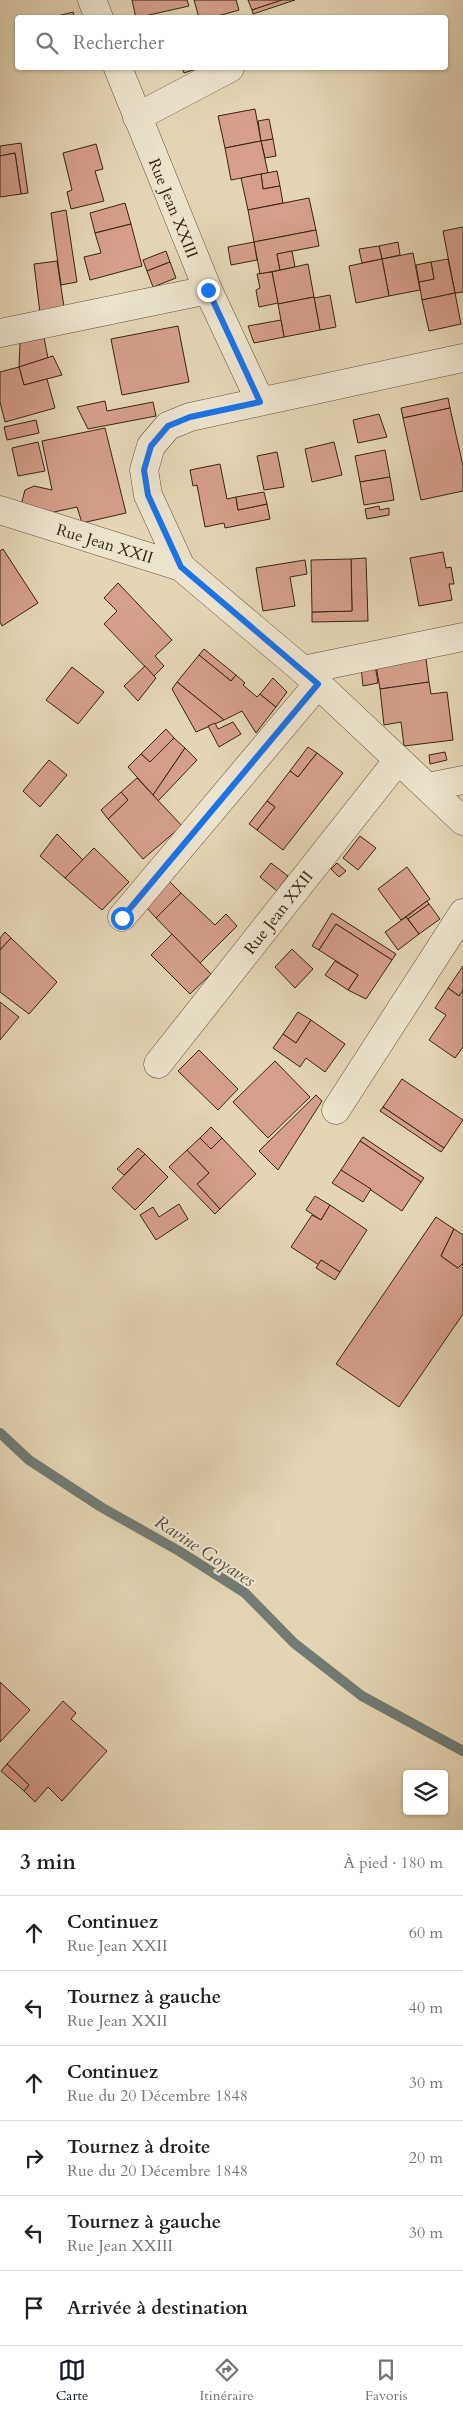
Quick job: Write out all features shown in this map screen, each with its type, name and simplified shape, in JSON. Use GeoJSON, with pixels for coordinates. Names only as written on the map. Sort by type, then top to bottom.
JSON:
{"type":"FeatureCollection","features":[{"type":"Feature","properties":{"kind":"street"},"geometry":{"type":"LineString","coordinates":[[92,0],[98,15]]}},
{"type":"Feature","properties":{"kind":"street","name":"Rue Jean XXIII"},"geometry":{"type":"LineString","coordinates":[[119,70],[208,290],[260,402]]}},
{"type":"Feature","properties":{"kind":"street"},"geometry":{"type":"LineString","coordinates":[[137,117],[226,70]]}},
{"type":"Feature","properties":{"kind":"street"},"geometry":{"type":"LineString","coordinates":[[0,333],[208,290]]}},
{"type":"Feature","properties":{"kind":"street"},"geometry":{"type":"LineString","coordinates":[[181,567],[148,495],[144,470],[151,446],[168,426],[190,417],[463,358]]}},
{"type":"Feature","properties":{"kind":"street","name":"Rue Jean XXII"},"geometry":{"type":"LineString","coordinates":[[0,510],[181,567],[311,677],[463,821]]}},
{"type":"Feature","properties":{"kind":"street"},"geometry":{"type":"LineString","coordinates":[[122,918],[311,677],[463,637]]}},
{"type":"Feature","properties":{"kind":"street","name":"Rue Jean XXII"},"geometry":{"type":"LineString","coordinates":[[158,1064],[398,760]]}},
{"type":"Feature","properties":{"kind":"street"},"geometry":{"type":"LineString","coordinates":[[428,787],[463,780]]}},
{"type":"Feature","properties":{"kind":"street"},"geometry":{"type":"LineString","coordinates":[[336,1110],[463,913]]}},
{"type":"Feature","properties":{"kind":"building"},"geometry":{"type":"Polygon","coordinates":[[[132,0],[187,0],[189,6],[149,15],[135,15],[132,0]]]}},
{"type":"Feature","properties":{"kind":"building"},"geometry":{"type":"Polygon","coordinates":[[[194,0],[236,0],[239,10],[222,15],[198,15],[194,0]]]}},
{"type":"Feature","properties":{"kind":"building"},"geometry":{"type":"Polygon","coordinates":[[[248,0],[282,0],[252,10],[248,0]]]}},
{"type":"Feature","properties":{"kind":"building"},"geometry":{"type":"Polygon","coordinates":[[[282,0],[295,0],[253,14],[252,10],[282,0]]]}},
{"type":"Feature","properties":{"kind":"building"},"geometry":{"type":"Polygon","coordinates":[[[73,12],[74,15],[62,15],[73,12]]]}},
{"type":"Feature","properties":{"kind":"building"},"geometry":{"type":"Polygon","coordinates":[[[255,109],[261,141],[225,148],[218,116],[255,109]]]}},
{"type":"Feature","properties":{"kind":"building"},"geometry":{"type":"Polygon","coordinates":[[[269,119],[273,139],[261,141],[258,121],[269,119]]]}},
{"type":"Feature","properties":{"kind":"building"},"geometry":{"type":"Polygon","coordinates":[[[273,139],[276,156],[265,158],[261,141],[273,139]]]}},
{"type":"Feature","properties":{"kind":"building"},"geometry":{"type":"Polygon","coordinates":[[[261,141],[268,173],[231,180],[225,148],[261,141]]]}},
{"type":"Feature","properties":{"kind":"building"},"geometry":{"type":"Polygon","coordinates":[[[21,143],[28,193],[21,194],[15,153],[0,156],[0,146],[21,143]]]}},
{"type":"Feature","properties":{"kind":"building"},"geometry":{"type":"Polygon","coordinates":[[[96,144],[103,169],[95,171],[104,201],[71,209],[67,192],[72,190],[63,153],[96,144]]]}},
{"type":"Feature","properties":{"kind":"building"},"geometry":{"type":"Polygon","coordinates":[[[15,153],[21,194],[0,197],[0,156],[15,153]]]}},
{"type":"Feature","properties":{"kind":"building"},"geometry":{"type":"Polygon","coordinates":[[[277,171],[280,186],[263,189],[261,174],[277,171]]]}},
{"type":"Feature","properties":{"kind":"building"},"geometry":{"type":"Polygon","coordinates":[[[261,174],[263,189],[280,186],[283,203],[248,210],[241,178],[261,174]]]}},
{"type":"Feature","properties":{"kind":"building"},"geometry":{"type":"Polygon","coordinates":[[[309,198],[316,230],[254,242],[248,210],[309,198]]]}},
{"type":"Feature","properties":{"kind":"building"},"geometry":{"type":"Polygon","coordinates":[[[125,203],[131,224],[95,233],[90,213],[125,203]]]}},
{"type":"Feature","properties":{"kind":"building"},"geometry":{"type":"Polygon","coordinates":[[[66,210],[77,282],[61,285],[51,213],[66,210]]]}},
{"type":"Feature","properties":{"kind":"building"},"geometry":{"type":"Polygon","coordinates":[[[131,224],[142,266],[90,280],[84,257],[101,253],[95,233],[131,224]]]}},
{"type":"Feature","properties":{"kind":"building"},"geometry":{"type":"Polygon","coordinates":[[[463,227],[463,292],[455,293],[443,231],[463,227]]]}},
{"type":"Feature","properties":{"kind":"building"},"geometry":{"type":"Polygon","coordinates":[[[316,230],[319,246],[277,254],[280,270],[260,274],[254,242],[316,230]]]}},
{"type":"Feature","properties":{"kind":"building"},"geometry":{"type":"Polygon","coordinates":[[[254,242],[257,260],[231,265],[228,247],[254,242]]]}},
{"type":"Feature","properties":{"kind":"building"},"geometry":{"type":"Polygon","coordinates":[[[398,242],[400,255],[382,259],[379,246],[398,242]]]}},
{"type":"Feature","properties":{"kind":"building"},"geometry":{"type":"Polygon","coordinates":[[[379,246],[382,259],[362,263],[359,249],[379,246]]]}},
{"type":"Feature","properties":{"kind":"building"},"geometry":{"type":"Polygon","coordinates":[[[166,251],[170,262],[147,271],[143,260],[166,251]]]}},
{"type":"Feature","properties":{"kind":"building"},"geometry":{"type":"Polygon","coordinates":[[[292,251],[295,267],[280,270],[277,254],[292,251]]]}},
{"type":"Feature","properties":{"kind":"building"},"geometry":{"type":"Polygon","coordinates":[[[413,253],[420,290],[389,296],[382,259],[413,253]]]}},
{"type":"Feature","properties":{"kind":"building"},"geometry":{"type":"Polygon","coordinates":[[[382,259],[389,296],[356,303],[349,266],[382,259]]]}},
{"type":"Feature","properties":{"kind":"building"},"geometry":{"type":"Polygon","coordinates":[[[448,259],[455,293],[422,300],[419,282],[434,279],[431,262],[448,259]]]}},
{"type":"Feature","properties":{"kind":"building"},"geometry":{"type":"Polygon","coordinates":[[[57,261],[64,307],[40,313],[34,264],[57,261]]]}},
{"type":"Feature","properties":{"kind":"building"},"geometry":{"type":"Polygon","coordinates":[[[170,262],[176,278],[153,287],[147,271],[170,262]]]}},
{"type":"Feature","properties":{"kind":"building"},"geometry":{"type":"Polygon","coordinates":[[[431,262],[434,279],[419,282],[416,265],[431,262]]]}},
{"type":"Feature","properties":{"kind":"building"},"geometry":{"type":"Polygon","coordinates":[[[308,264],[314,297],[278,304],[272,272],[308,264]]]}},
{"type":"Feature","properties":{"kind":"building"},"geometry":{"type":"Polygon","coordinates":[[[272,272],[278,303],[259,307],[256,290],[260,288],[257,274],[272,272]]]}},
{"type":"Feature","properties":{"kind":"building"},"geometry":{"type":"Polygon","coordinates":[[[455,293],[461,324],[429,331],[422,300],[455,293]]]}},
{"type":"Feature","properties":{"kind":"building"},"geometry":{"type":"Polygon","coordinates":[[[330,295],[336,327],[320,330],[314,298],[330,295]]]}},
{"type":"Feature","properties":{"kind":"building"},"geometry":{"type":"Polygon","coordinates":[[[314,297],[320,330],[284,337],[278,304],[314,297]]]}},
{"type":"Feature","properties":{"kind":"building"},"geometry":{"type":"Polygon","coordinates":[[[281,320],[284,337],[254,343],[248,326],[281,320]]]}},
{"type":"Feature","properties":{"kind":"building"},"geometry":{"type":"Polygon","coordinates":[[[178,326],[189,382],[122,395],[111,339],[178,326]]]}},
{"type":"Feature","properties":{"kind":"building"},"geometry":{"type":"Polygon","coordinates":[[[44,338],[48,358],[19,367],[20,343],[44,338]]]}},
{"type":"Feature","properties":{"kind":"building"},"geometry":{"type":"Polygon","coordinates":[[[53,356],[62,375],[24,385],[19,367],[53,356]]]}},
{"type":"Feature","properties":{"kind":"building"},"geometry":{"type":"Polygon","coordinates":[[[19,367],[24,385],[47,379],[55,408],[5,422],[0,402],[0,372],[19,367]]]}},
{"type":"Feature","properties":{"kind":"building"},"geometry":{"type":"Polygon","coordinates":[[[448,398],[450,408],[403,418],[401,408],[448,398]]]}},
{"type":"Feature","properties":{"kind":"building"},"geometry":{"type":"Polygon","coordinates":[[[105,401],[107,411],[153,402],[156,416],[88,429],[77,407],[105,401]]]}},
{"type":"Feature","properties":{"kind":"building"},"geometry":{"type":"Polygon","coordinates":[[[450,408],[463,466],[463,491],[421,500],[403,418],[450,408]]]}},
{"type":"Feature","properties":{"kind":"building"},"geometry":{"type":"Polygon","coordinates":[[[379,414],[387,437],[358,443],[353,420],[379,414]]]}},
{"type":"Feature","properties":{"kind":"building"},"geometry":{"type":"Polygon","coordinates":[[[36,420],[39,433],[7,440],[4,427],[36,420]]]}},
{"type":"Feature","properties":{"kind":"building"},"geometry":{"type":"Polygon","coordinates":[[[105,428],[126,513],[82,523],[77,507],[54,512],[55,517],[21,505],[25,490],[34,486],[52,490],[42,441],[105,428]]]}},
{"type":"Feature","properties":{"kind":"building"},"geometry":{"type":"Polygon","coordinates":[[[38,442],[45,471],[18,476],[12,448],[38,442]]]}},
{"type":"Feature","properties":{"kind":"building"},"geometry":{"type":"Polygon","coordinates":[[[334,442],[342,475],[312,482],[305,449],[334,442]]]}},
{"type":"Feature","properties":{"kind":"building"},"geometry":{"type":"Polygon","coordinates":[[[385,450],[390,477],[360,482],[355,456],[385,450]]]}},
{"type":"Feature","properties":{"kind":"building"},"geometry":{"type":"Polygon","coordinates":[[[277,452],[284,487],[264,490],[257,456],[277,452]]]}},
{"type":"Feature","properties":{"kind":"building"},"geometry":{"type":"Polygon","coordinates":[[[220,464],[227,499],[236,497],[238,510],[267,504],[270,519],[225,528],[224,523],[205,527],[197,485],[193,486],[190,470],[220,464]]]}},
{"type":"Feature","properties":{"kind":"building"},"geometry":{"type":"Polygon","coordinates":[[[390,477],[394,500],[364,505],[360,482],[390,477]]]}},
{"type":"Feature","properties":{"kind":"building"},"geometry":{"type":"Polygon","coordinates":[[[264,492],[267,504],[238,510],[236,497],[264,492]]]}},
{"type":"Feature","properties":{"kind":"building"},"geometry":{"type":"Polygon","coordinates":[[[379,506],[380,510],[389,508],[389,515],[367,519],[365,509],[379,506]]]}},
{"type":"Feature","properties":{"kind":"building"},"geometry":{"type":"Polygon","coordinates":[[[3,549],[38,603],[2,626],[0,622],[0,551],[3,549]]]}},
{"type":"Feature","properties":{"kind":"building"},"geometry":{"type":"Polygon","coordinates":[[[443,552],[446,568],[451,567],[454,584],[449,584],[452,600],[419,606],[410,558],[443,552]]]}},
{"type":"Feature","properties":{"kind":"building"},"geometry":{"type":"Polygon","coordinates":[[[366,558],[368,621],[312,622],[312,612],[352,611],[351,559],[366,558]]]}},
{"type":"Feature","properties":{"kind":"building"},"geometry":{"type":"Polygon","coordinates":[[[351,559],[352,611],[312,612],[311,560],[351,559]]]}},
{"type":"Feature","properties":{"kind":"building"},"geometry":{"type":"Polygon","coordinates":[[[305,560],[307,574],[290,577],[295,606],[263,611],[256,568],[305,560]]]}},
{"type":"Feature","properties":{"kind":"building"},"geometry":{"type":"Polygon","coordinates":[[[118,583],[172,640],[155,656],[164,666],[154,676],[104,624],[117,611],[104,598],[118,583]]]}},
{"type":"Feature","properties":{"kind":"building"},"geometry":{"type":"Polygon","coordinates":[[[204,649],[236,675],[231,681],[199,655],[204,649]]]}},
{"type":"Feature","properties":{"kind":"building"},"geometry":{"type":"Polygon","coordinates":[[[425,651],[429,682],[380,689],[375,659],[425,651]]]}},
{"type":"Feature","properties":{"kind":"building"},"geometry":{"type":"Polygon","coordinates":[[[199,655],[231,681],[236,675],[245,683],[243,685],[257,697],[260,694],[276,707],[256,733],[242,711],[224,720],[177,682],[199,655]]]}},
{"type":"Feature","properties":{"kind":"building"},"geometry":{"type":"Polygon","coordinates":[[[375,665],[378,683],[363,686],[361,667],[375,665]]]}},
{"type":"Feature","properties":{"kind":"building"},"geometry":{"type":"Polygon","coordinates":[[[145,666],[156,678],[138,701],[124,686],[145,666]]]}},
{"type":"Feature","properties":{"kind":"building"},"geometry":{"type":"Polygon","coordinates":[[[72,667],[104,692],[78,724],[46,700],[72,667]]]}},
{"type":"Feature","properties":{"kind":"building"},"geometry":{"type":"Polygon","coordinates":[[[273,678],[287,692],[276,707],[260,694],[273,678]]]}},
{"type":"Feature","properties":{"kind":"building"},"geometry":{"type":"Polygon","coordinates":[[[177,682],[224,720],[196,732],[172,689],[177,682]]]}},
{"type":"Feature","properties":{"kind":"building"},"geometry":{"type":"Polygon","coordinates":[[[429,682],[431,694],[447,692],[453,740],[404,746],[401,722],[384,725],[380,689],[429,682]]]}},
{"type":"Feature","properties":{"kind":"building"},"geometry":{"type":"Polygon","coordinates":[[[233,722],[241,734],[219,747],[208,726],[215,723],[218,729],[233,722]]]}},
{"type":"Feature","properties":{"kind":"building"},"geometry":{"type":"Polygon","coordinates":[[[166,729],[174,738],[150,762],[141,754],[166,729]]]}},
{"type":"Feature","properties":{"kind":"building"},"geometry":{"type":"Polygon","coordinates":[[[174,738],[185,748],[153,795],[128,767],[141,754],[150,762],[174,738]]]}},
{"type":"Feature","properties":{"kind":"building"},"geometry":{"type":"Polygon","coordinates":[[[308,747],[317,753],[298,777],[290,771],[308,747]]]}},
{"type":"Feature","properties":{"kind":"building"},"geometry":{"type":"Polygon","coordinates":[[[185,748],[197,760],[158,801],[153,795],[185,748]]]}},
{"type":"Feature","properties":{"kind":"building"},"geometry":{"type":"Polygon","coordinates":[[[445,752],[447,760],[430,764],[429,755],[445,752]]]}},
{"type":"Feature","properties":{"kind":"building"},"geometry":{"type":"Polygon","coordinates":[[[317,753],[343,773],[283,850],[257,830],[275,807],[267,801],[290,771],[298,777],[317,753]]]}},
{"type":"Feature","properties":{"kind":"building"},"geometry":{"type":"Polygon","coordinates":[[[49,760],[67,775],[40,807],[23,791],[49,760]]]}},
{"type":"Feature","properties":{"kind":"building"},"geometry":{"type":"Polygon","coordinates":[[[137,778],[182,826],[143,859],[108,819],[128,800],[121,792],[137,778]]]}},
{"type":"Feature","properties":{"kind":"building"},"geometry":{"type":"Polygon","coordinates":[[[121,792],[128,800],[108,819],[101,810],[121,792]]]}},
{"type":"Feature","properties":{"kind":"building"},"geometry":{"type":"Polygon","coordinates":[[[267,801],[275,807],[257,830],[249,824],[267,801]]]}},
{"type":"Feature","properties":{"kind":"building"},"geometry":{"type":"Polygon","coordinates":[[[57,834],[83,860],[65,878],[40,856],[57,834]]]}},
{"type":"Feature","properties":{"kind":"building"},"geometry":{"type":"Polygon","coordinates":[[[360,836],[376,848],[358,870],[343,858],[360,836]]]}},
{"type":"Feature","properties":{"kind":"building"},"geometry":{"type":"Polygon","coordinates":[[[94,848],[129,882],[102,910],[65,878],[94,848]]]}},
{"type":"Feature","properties":{"kind":"building"},"geometry":{"type":"Polygon","coordinates":[[[271,863],[288,876],[277,891],[260,877],[271,863]]]}},
{"type":"Feature","properties":{"kind":"building"},"geometry":{"type":"Polygon","coordinates":[[[337,863],[346,871],[339,877],[331,869],[337,863]]]}},
{"type":"Feature","properties":{"kind":"building"},"geometry":{"type":"Polygon","coordinates":[[[407,867],[430,899],[401,920],[378,889],[407,867]]]}},
{"type":"Feature","properties":{"kind":"building"},"geometry":{"type":"Polygon","coordinates":[[[168,880],[181,893],[156,918],[147,908],[168,880]]]}},
{"type":"Feature","properties":{"kind":"building"},"geometry":{"type":"Polygon","coordinates":[[[181,893],[215,925],[226,914],[237,926],[200,963],[156,918],[181,893]]]}},
{"type":"Feature","properties":{"kind":"building"},"geometry":{"type":"Polygon","coordinates":[[[427,901],[429,904],[408,919],[406,917],[427,901]]]}},
{"type":"Feature","properties":{"kind":"building"},"geometry":{"type":"Polygon","coordinates":[[[429,904],[440,919],[419,934],[408,919],[429,904]]]}},
{"type":"Feature","properties":{"kind":"building"},"geometry":{"type":"Polygon","coordinates":[[[332,913],[396,954],[392,960],[336,924],[319,950],[312,946],[332,913]]]}},
{"type":"Feature","properties":{"kind":"building"},"geometry":{"type":"Polygon","coordinates":[[[406,917],[419,934],[398,950],[385,932],[406,917]]]}},
{"type":"Feature","properties":{"kind":"building"},"geometry":{"type":"Polygon","coordinates":[[[336,924],[392,960],[366,999],[348,990],[358,975],[319,950],[336,924]]]}},
{"type":"Feature","properties":{"kind":"building"},"geometry":{"type":"Polygon","coordinates":[[[5,932],[11,938],[0,950],[0,938],[5,932]]]}},
{"type":"Feature","properties":{"kind":"building"},"geometry":{"type":"Polygon","coordinates":[[[172,934],[211,974],[190,994],[151,955],[172,934]]]}},
{"type":"Feature","properties":{"kind":"building"},"geometry":{"type":"Polygon","coordinates":[[[11,938],[57,982],[29,1014],[0,992],[0,950],[11,938]]]}},
{"type":"Feature","properties":{"kind":"building"},"geometry":{"type":"Polygon","coordinates":[[[292,949],[313,969],[295,988],[275,967],[292,949]]]}},
{"type":"Feature","properties":{"kind":"building"},"geometry":{"type":"Polygon","coordinates":[[[335,961],[358,975],[348,990],[325,975],[335,961]]]}},
{"type":"Feature","properties":{"kind":"building"},"geometry":{"type":"Polygon","coordinates":[[[463,966],[463,990],[459,996],[448,988],[463,966]]]}},
{"type":"Feature","properties":{"kind":"building"},"geometry":{"type":"Polygon","coordinates":[[[448,988],[459,996],[463,990],[463,1047],[455,1058],[429,1040],[446,1015],[435,1008],[448,988]]]}},
{"type":"Feature","properties":{"kind":"building"},"geometry":{"type":"Polygon","coordinates":[[[0,1002],[19,1017],[0,1040],[0,1002]]]}},
{"type":"Feature","properties":{"kind":"building"},"geometry":{"type":"Polygon","coordinates":[[[298,1012],[311,1020],[296,1043],[283,1034],[298,1012]]]}},
{"type":"Feature","properties":{"kind":"building"},"geometry":{"type":"Polygon","coordinates":[[[311,1020],[345,1044],[325,1072],[306,1058],[300,1067],[273,1048],[283,1034],[296,1043],[311,1020]]]}},
{"type":"Feature","properties":{"kind":"building"},"geometry":{"type":"Polygon","coordinates":[[[199,1050],[238,1089],[218,1110],[178,1071],[199,1050]]]}},
{"type":"Feature","properties":{"kind":"building"},"geometry":{"type":"Polygon","coordinates":[[[275,1061],[310,1097],[268,1138],[233,1102],[275,1061]]]}},
{"type":"Feature","properties":{"kind":"building"},"geometry":{"type":"Polygon","coordinates":[[[402,1079],[463,1120],[444,1148],[383,1107],[402,1079]]]}},
{"type":"Feature","properties":{"kind":"building"},"geometry":{"type":"Polygon","coordinates":[[[316,1095],[322,1101],[278,1170],[259,1151],[316,1095]]]}},
{"type":"Feature","properties":{"kind":"building"},"geometry":{"type":"Polygon","coordinates":[[[383,1107],[444,1148],[441,1152],[380,1111],[383,1107]]]}},
{"type":"Feature","properties":{"kind":"building"},"geometry":{"type":"Polygon","coordinates":[[[211,1127],[222,1138],[211,1149],[200,1138],[211,1127]]]}},
{"type":"Feature","properties":{"kind":"building"},"geometry":{"type":"Polygon","coordinates":[[[363,1137],[424,1178],[421,1182],[360,1141],[363,1137]]]}},
{"type":"Feature","properties":{"kind":"building"},"geometry":{"type":"Polygon","coordinates":[[[200,1138],[211,1149],[222,1138],[256,1174],[220,1209],[197,1184],[209,1173],[187,1150],[200,1138]]]}},
{"type":"Feature","properties":{"kind":"building"},"geometry":{"type":"Polygon","coordinates":[[[360,1141],[421,1182],[402,1211],[341,1170],[360,1141]]]}},
{"type":"Feature","properties":{"kind":"building"},"geometry":{"type":"Polygon","coordinates":[[[138,1148],[145,1154],[124,1175],[117,1169],[138,1148]]]}},
{"type":"Feature","properties":{"kind":"building"},"geometry":{"type":"Polygon","coordinates":[[[187,1150],[209,1173],[197,1184],[220,1209],[215,1214],[169,1167],[187,1150]]]}},
{"type":"Feature","properties":{"kind":"building"},"geometry":{"type":"Polygon","coordinates":[[[145,1154],[168,1177],[135,1210],[112,1188],[145,1154]]]}},
{"type":"Feature","properties":{"kind":"building"},"geometry":{"type":"Polygon","coordinates":[[[341,1170],[371,1189],[363,1202],[332,1183],[341,1170]]]}},
{"type":"Feature","properties":{"kind":"building"},"geometry":{"type":"Polygon","coordinates":[[[315,1196],[330,1205],[321,1220],[306,1210],[315,1196]]]}},
{"type":"Feature","properties":{"kind":"building"},"geometry":{"type":"Polygon","coordinates":[[[179,1204],[188,1219],[156,1240],[140,1215],[153,1207],[159,1217],[179,1204]]]}},
{"type":"Feature","properties":{"kind":"building"},"geometry":{"type":"Polygon","coordinates":[[[330,1205],[367,1230],[340,1272],[321,1260],[319,1265],[291,1247],[312,1215],[321,1220],[330,1205]]]}},
{"type":"Feature","properties":{"kind":"building"},"geometry":{"type":"Polygon","coordinates":[[[436,1217],[454,1229],[441,1256],[458,1268],[463,1263],[463,1314],[399,1407],[336,1364],[436,1217]]]}},
{"type":"Feature","properties":{"kind":"building"},"geometry":{"type":"Polygon","coordinates":[[[454,1229],[463,1235],[463,1263],[458,1268],[441,1256],[454,1229]]]}},
{"type":"Feature","properties":{"kind":"building"},"geometry":{"type":"Polygon","coordinates":[[[321,1260],[340,1272],[335,1280],[316,1268],[321,1260]]]}},
{"type":"Feature","properties":{"kind":"building"},"geometry":{"type":"Polygon","coordinates":[[[0,1682],[30,1710],[0,1742],[0,1682]]]}},
{"type":"Feature","properties":{"kind":"building"},"geometry":{"type":"Polygon","coordinates":[[[63,1701],[76,1713],[71,1719],[107,1751],[62,1801],[48,1787],[35,1802],[24,1791],[29,1785],[7,1764],[63,1701]]]}},
{"type":"Feature","properties":{"kind":"building"},"geometry":{"type":"Polygon","coordinates":[[[7,1764],[29,1785],[24,1791],[1,1771],[7,1764]]]}},
{"type":"Feature","properties":{"kind":"waterway","name":"Ravine Goyaves"},"geometry":{"type":"LineString","coordinates":[[0,1433],[29,1460],[101,1507],[179,1551],[245,1593],[294,1643],[362,1696],[463,1751]]}},
{"type":"Feature","properties":{"kind":"route"},"geometry":{"type":"LineString","coordinates":[[122,918],[318,684],[181,567],[148,495],[144,470],[151,446],[168,426],[190,417],[260,402],[208,290]]}}]}
